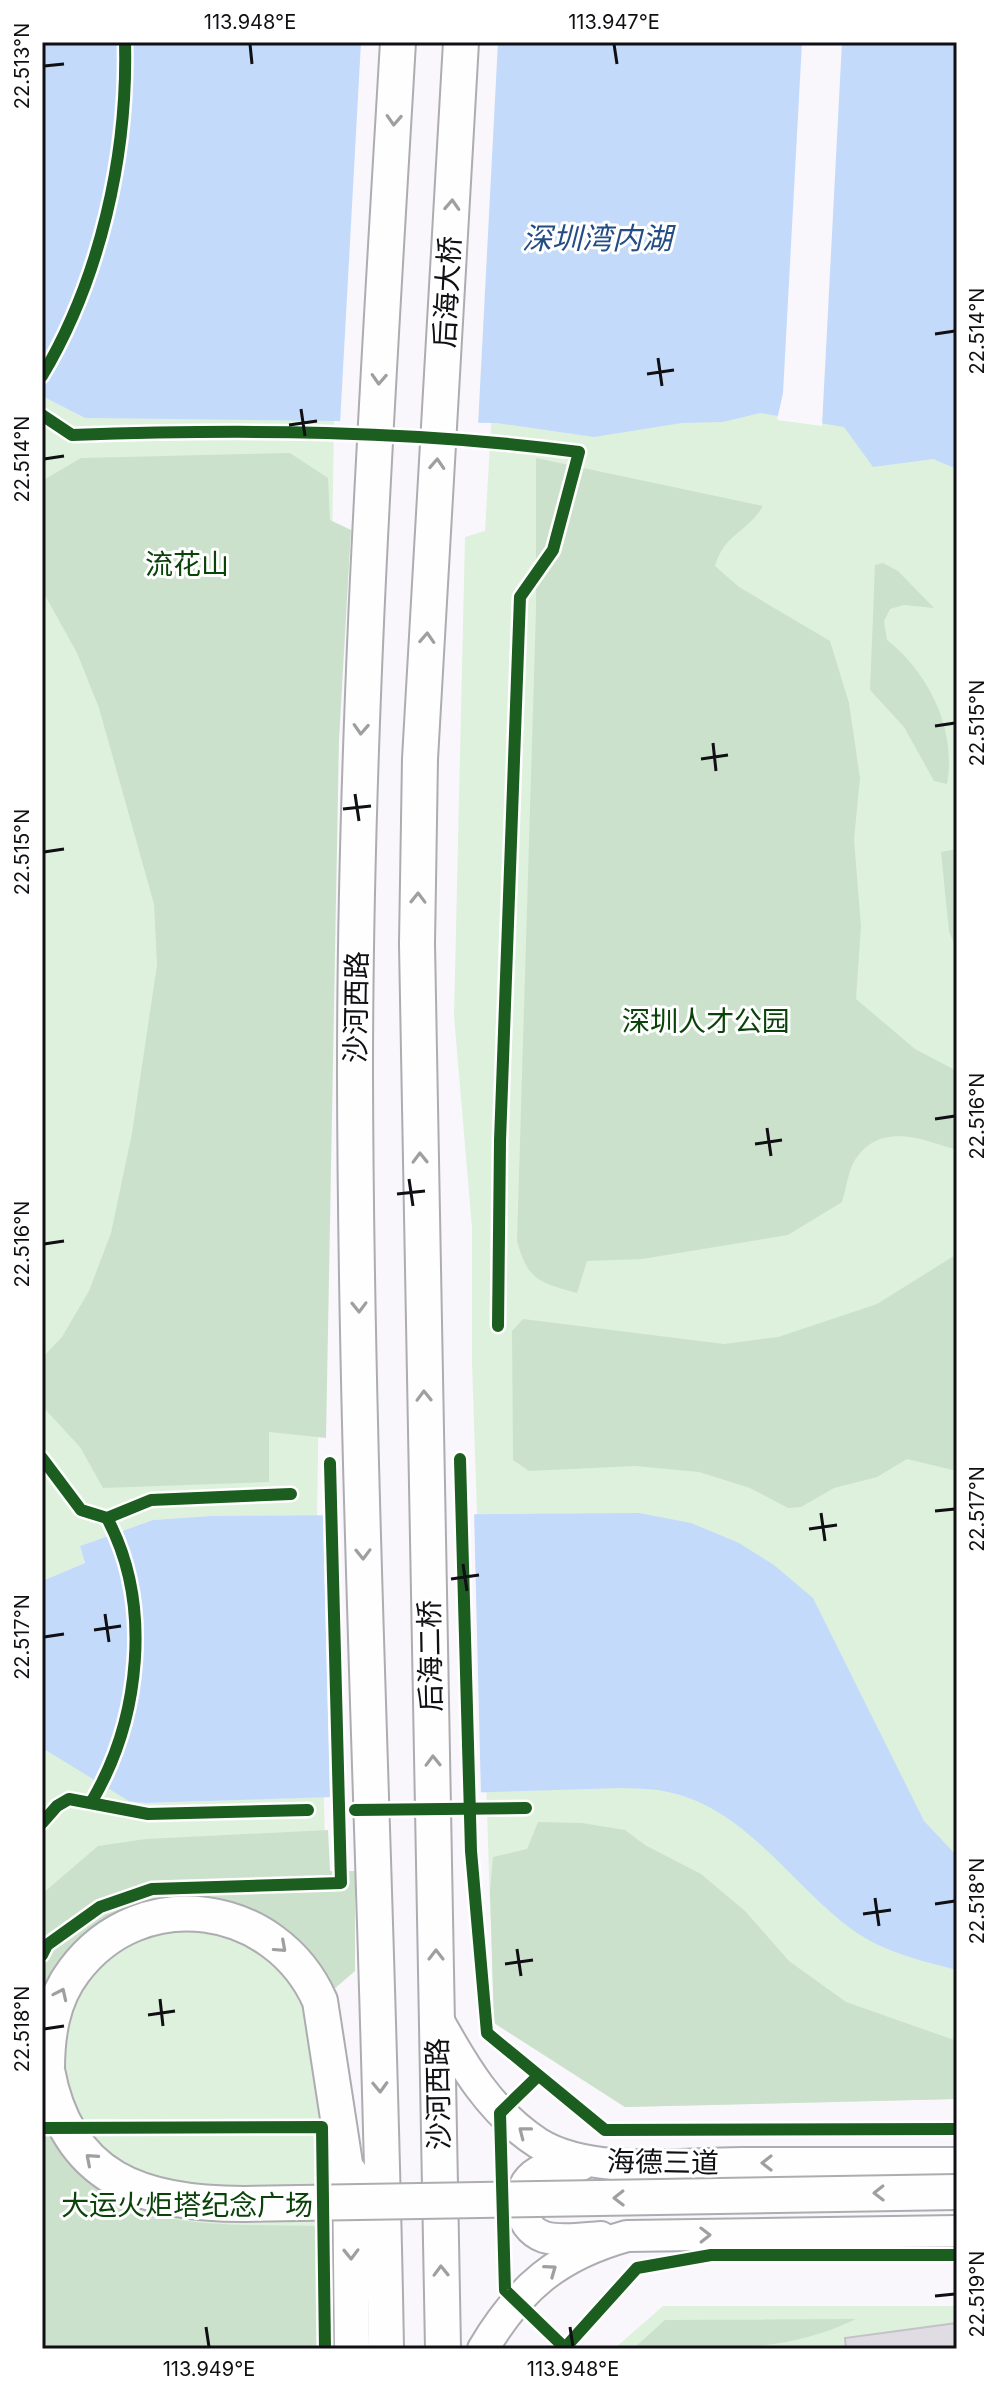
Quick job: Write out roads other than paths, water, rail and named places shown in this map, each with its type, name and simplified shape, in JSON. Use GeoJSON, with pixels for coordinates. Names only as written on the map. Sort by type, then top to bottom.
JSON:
{"type":"FeatureCollection","features":[{"type":"Feature","properties":{"kind":"main road","name":"沙河西路"},"geometry":{"type":"LineString","coordinates":[[386,2349],[361,1476],[355,1072],[360,756],[398,42]]}},
{"type":"Feature","properties":{"kind":"main road","name":"后海大桥"},"geometry":{"type":"LineString","coordinates":[[426,1474],[417,944],[420,759],[461,42]]}},
{"type":"Feature","properties":{"kind":"main road","name":"后海二桥"},"geometry":{"type":"LineString","coordinates":[[426,1474],[435,1839]]}},
{"type":"Feature","properties":{"kind":"main road","name":"沙河西路"},"geometry":{"type":"LineString","coordinates":[[435,1839],[443,2349]]}},
{"type":"Feature","properties":{"kind":"main road"},"geometry":{"type":"LineString","coordinates":[[352,2349],[352,2100],[370,1841]]}},
{"type":"Feature","properties":{"kind":"main road"},"geometry":{"type":"LineString","coordinates":[[350,2196],[320,2001],[313,1984],[286,1951],[250,1926],[229,1918],[180,1914],[127,1927],[104,1941],[72,1973],[51,2019],[47,2070],[59,2118],[82,2153],[120,2182],[150,2195],[183,2202],[244,2204],[957,2192]]}},
{"type":"Feature","properties":{"kind":"main road","name":"海德三道"},"geometry":{"type":"LineString","coordinates":[[436,2016],[474,2081],[500,2113],[560,2154],[622,2164],[957,2163]]}},
{"type":"Feature","properties":{"kind":"main road"},"geometry":{"type":"LineString","coordinates":[[622,2164],[556,2166],[536,2173],[521,2193],[521,2211],[529,2227],[546,2237],[957,2231]]}},
{"type":"Feature","properties":{"kind":"main road"},"geometry":{"type":"LineString","coordinates":[[483,2349],[515,2300],[537,2280],[578,2252],[627,2236]]}},
{"type":"Feature","properties":{"kind":"water","name":"深圳湾内湖"},"geometry":{"type":"Polygon","coordinates":[[[42,42],[957,42],[957,469],[933,459],[873,467],[844,427],[760,413],[723,422],[682,423],[594,437],[497,423],[85,418],[42,396],[42,42]]]}},
{"type":"Feature","properties":{"kind":"water"},"geometry":{"type":"Polygon","coordinates":[[[639,1513],[691,1523],[739,1543],[774,1565],[813,1598],[924,1821],[957,1856],[957,1970],[904,1955],[854,1931],[831,1913],[766,1849],[719,1812],[692,1799],[663,1791],[620,1788],[145,1803],[129,1801],[42,1748],[42,1581],[85,1563],[80,1546],[153,1520],[210,1516],[639,1513]]]}},
{"type":"Feature","properties":{"kind":"park label","name":"流花山"},"geometry":{"type":"Point","coordinates":[187,564]}},
{"type":"Feature","properties":{"kind":"park label","name":"深圳人才公园"},"geometry":{"type":"Point","coordinates":[706,1021]}},
{"type":"Feature","properties":{"kind":"park label","name":"大运火炬塔纪念广场"},"geometry":{"type":"Point","coordinates":[187,2205]}}]}
